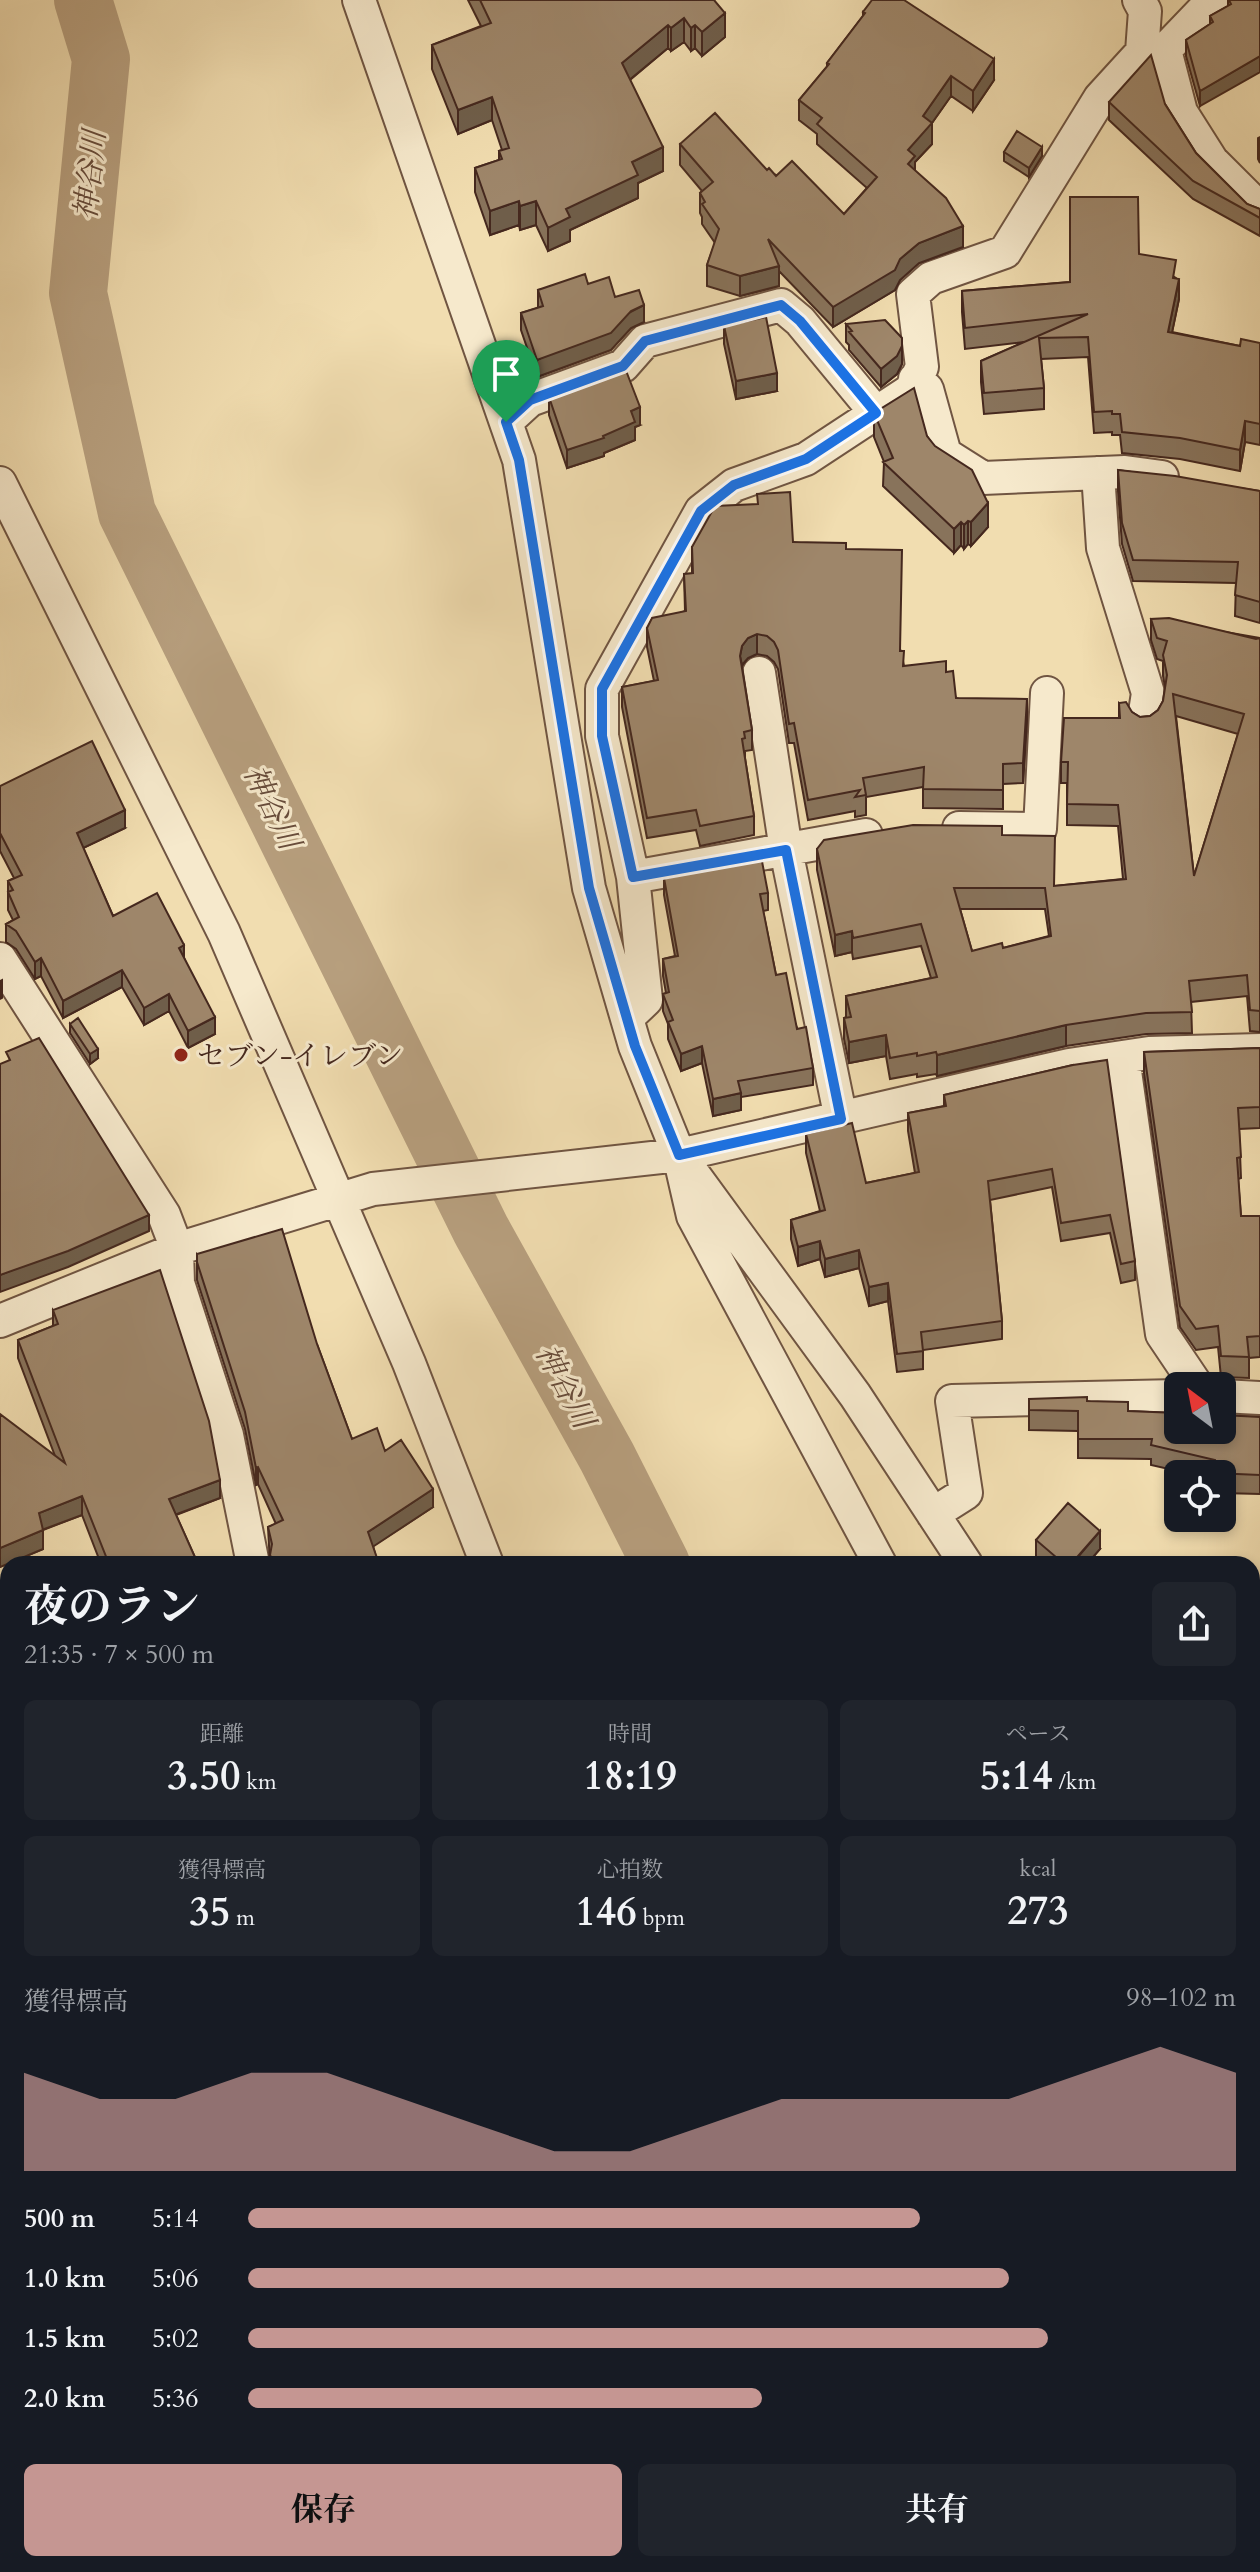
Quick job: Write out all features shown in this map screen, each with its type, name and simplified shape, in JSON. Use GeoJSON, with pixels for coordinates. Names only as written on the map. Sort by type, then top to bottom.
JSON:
{"type":"FeatureCollection","features":[{"type":"Feature","properties":{"kind":"street"},"geometry":{"type":"LineString","coordinates":[[359,0],[519,460],[589,888],[635,1046],[679,1155],[693,1216],[876,1556]]}},
{"type":"Feature","properties":{"kind":"street"},"geometry":{"type":"LineString","coordinates":[[1139,0],[1145,11],[1154,51],[1181,112],[1212,161],[1260,209]]}},
{"type":"Feature","properties":{"kind":"street"},"geometry":{"type":"LineString","coordinates":[[627,1018],[646,1000],[633,877],[602,736],[602,689],[701,511],[734,485],[806,459],[911,390],[922,367],[913,294],[931,278],[1005,252],[1100,98],[1213,0]]}},
{"type":"Feature","properties":{"kind":"street"},"geometry":{"type":"LineString","coordinates":[[506,422],[530,400],[623,366],[645,341],[781,305],[800,321],[876,413]]}},
{"type":"Feature","properties":{"kind":"street"},"geometry":{"type":"LineString","coordinates":[[915,379],[927,389],[945,454],[983,478],[1125,472],[1192,481]]}},
{"type":"Feature","properties":{"kind":"street"},"geometry":{"type":"LineString","coordinates":[[1098,473],[1103,548],[1148,693],[1144,719]]}},
{"type":"Feature","properties":{"kind":"street"},"geometry":{"type":"LineString","coordinates":[[0,483],[224,933],[409,1363],[484,1556]]}},
{"type":"Feature","properties":{"kind":"street"},"geometry":{"type":"LineString","coordinates":[[1127,622],[1159,620]]}},
{"type":"Feature","properties":{"kind":"street"},"geometry":{"type":"LineString","coordinates":[[759,673],[786,850],[841,1119]]}},
{"type":"Feature","properties":{"kind":"street"},"geometry":{"type":"LineString","coordinates":[[936,828],[1040,829],[1047,693]]}},
{"type":"Feature","properties":{"kind":"street"},"geometry":{"type":"LineString","coordinates":[[633,877],[891,830]]}},
{"type":"Feature","properties":{"kind":"street"},"geometry":{"type":"LineString","coordinates":[[0,959],[164,1215],[177,1249],[178,1283],[227,1435],[251,1556]]}},
{"type":"Feature","properties":{"kind":"street"},"geometry":{"type":"LineString","coordinates":[[0,1321],[177,1249],[373,1189],[679,1155],[1069,1065],[1149,1053],[1260,1050]]}},
{"type":"Feature","properties":{"kind":"street"},"geometry":{"type":"LineString","coordinates":[[1123,1057],[1162,1334],[1188,1372]]}},
{"type":"Feature","properties":{"kind":"street"},"geometry":{"type":"LineString","coordinates":[[679,1155],[855,1395],[961,1556]]}},
{"type":"Feature","properties":{"kind":"street"},"geometry":{"type":"LineString","coordinates":[[933,1514],[966,1493],[952,1401],[1164,1396]]}},
{"type":"Feature","properties":{"kind":"street"},"geometry":{"type":"LineString","coordinates":[[1236,1397],[1260,1398]]}},
{"type":"Feature","properties":{"kind":"building"},"geometry":{"type":"Polygon","coordinates":[[[480,0],[714,0],[725,13],[702,32],[695,25],[691,28],[684,18],[671,28],[668,25],[622,63],[663,147],[632,162],[638,175],[566,209],[570,217],[548,228],[536,201],[520,206],[519,201],[490,211],[475,168],[502,159],[499,151],[509,148],[492,97],[458,110],[432,45],[491,23],[480,0]]]}},
{"type":"Feature","properties":{"kind":"building"},"geometry":{"type":"Polygon","coordinates":[[[872,0],[904,0],[994,59],[973,91],[951,76],[923,116],[932,123],[908,150],[915,156],[908,164],[946,198],[963,226],[919,243],[900,259],[895,270],[833,307],[768,239],[779,266],[740,276],[707,265],[719,229],[702,204],[705,202],[700,193],[713,182],[680,144],[715,113],[767,170],[769,168],[776,176],[792,161],[844,214],[877,177],[817,124],[822,118],[799,100],[829,64],[872,0]]]}},
{"type":"Feature","properties":{"kind":"building"},"geometry":{"type":"Polygon","coordinates":[[[1229,0],[1260,0],[1260,56],[1200,91],[1186,40],[1213,22],[1210,16],[1231,4],[1229,0]]]}},
{"type":"Feature","properties":{"kind":"building"},"geometry":{"type":"Polygon","coordinates":[[[1151,55],[1165,104],[1196,153],[1247,204],[1260,209],[1260,218],[1193,181],[1109,102],[1151,55]]]}},
{"type":"Feature","properties":{"kind":"building"},"geometry":{"type":"Polygon","coordinates":[[[1017,131],[1042,147],[1029,168],[1004,152],[1017,131]]]}},
{"type":"Feature","properties":{"kind":"building"},"geometry":{"type":"Polygon","coordinates":[[[1070,197],[1138,197],[1139,254],[1176,260],[1173,278],[1179,279],[1168,332],[1240,346],[1241,339],[1260,343],[1260,424],[1245,421],[1240,450],[1180,438],[1122,432],[1120,414],[1094,412],[1088,337],[1039,338],[1044,388],[984,393],[981,361],[1088,314],[965,328],[962,291],[1070,282],[1070,197]]]}},
{"type":"Feature","properties":{"kind":"building"},"geometry":{"type":"Polygon","coordinates":[[[585,274],[588,284],[609,277],[615,297],[639,290],[644,305],[631,311],[611,333],[537,360],[521,313],[543,306],[538,290],[585,274]]]}},
{"type":"Feature","properties":{"kind":"building"},"geometry":{"type":"Polygon","coordinates":[[[766,317],[777,373],[736,381],[724,326],[766,317]]]}},
{"type":"Feature","properties":{"kind":"building"},"geometry":{"type":"Polygon","coordinates":[[[885,320],[902,338],[902,346],[897,356],[881,369],[849,332],[852,331],[846,324],[885,320]]]}},
{"type":"Feature","properties":{"kind":"building"},"geometry":{"type":"Polygon","coordinates":[[[625,368],[640,407],[631,411],[635,422],[604,438],[567,450],[549,397],[625,368]]]}},
{"type":"Feature","properties":{"kind":"building"},"geometry":{"type":"Polygon","coordinates":[[[914,388],[927,436],[935,446],[972,470],[988,503],[971,522],[964,525],[961,522],[954,529],[883,462],[893,458],[874,413],[914,388]]]}},
{"type":"Feature","properties":{"kind":"building"},"geometry":{"type":"Polygon","coordinates":[[[1118,470],[1175,476],[1260,491],[1260,602],[1235,595],[1238,562],[1133,560],[1122,523],[1118,470]]]}},
{"type":"Feature","properties":{"kind":"building"},"geometry":{"type":"Polygon","coordinates":[[[790,492],[793,542],[846,543],[846,549],[902,550],[900,651],[904,651],[903,666],[946,661],[946,672],[953,671],[956,698],[1027,699],[1023,763],[1003,764],[1003,790],[923,789],[924,767],[863,778],[866,795],[855,797],[860,790],[808,800],[794,723],[789,724],[778,650],[767,636],[757,634],[748,638],[740,656],[752,730],[744,732],[745,738],[742,739],[754,816],[700,826],[696,810],[647,818],[622,687],[658,680],[647,628],[652,618],[686,611],[684,574],[693,573],[692,547],[715,506],[758,504],[757,494],[790,492]]]}},
{"type":"Feature","properties":{"kind":"building"},"geometry":{"type":"Polygon","coordinates":[[[1169,618],[1260,638],[1260,1011],[1250,1010],[1247,975],[1189,981],[1192,1012],[1146,1013],[1066,1025],[937,1055],[936,1052],[917,1056],[917,1053],[890,1058],[886,1035],[849,1042],[844,1018],[851,1017],[846,996],[937,977],[921,924],[853,938],[852,931],[835,935],[817,849],[824,840],[913,825],[1002,826],[1002,835],[1055,836],[1054,886],[1126,879],[1118,805],[1067,804],[1068,762],[1061,762],[1064,718],[1120,718],[1119,703],[1126,702],[1132,712],[1140,717],[1150,716],[1158,710],[1163,701],[1167,675],[1163,655],[1167,641],[1157,638],[1151,619],[1169,618]],[[1173,694],[1194,876],[1244,714],[1173,694]],[[954,888],[972,951],[1002,943],[1003,948],[1051,936],[1045,888],[954,888]]]}},
{"type":"Feature","properties":{"kind":"building"},"geometry":{"type":"Polygon","coordinates":[[[92,741],[125,810],[77,833],[113,916],[157,893],[184,945],[179,948],[215,1017],[188,1031],[169,994],[144,1008],[122,970],[63,1001],[41,958],[35,962],[16,931],[6,924],[19,917],[8,892],[13,890],[8,881],[22,875],[0,833],[0,786],[92,741]]]}},
{"type":"Feature","properties":{"kind":"building"},"geometry":{"type":"Polygon","coordinates":[[[761,856],[768,893],[760,894],[776,975],[786,973],[797,1029],[806,1027],[813,1068],[738,1081],[741,1093],[713,1099],[702,1046],[681,1054],[668,1022],[673,1020],[663,994],[669,992],[663,959],[678,956],[664,878],[671,877],[671,872],[761,856]]]}},
{"type":"Feature","properties":{"kind":"building"},"geometry":{"type":"Polygon","coordinates":[[[78,1018],[98,1049],[90,1054],[70,1024],[78,1018]]]}},
{"type":"Feature","properties":{"kind":"building"},"geometry":{"type":"Polygon","coordinates":[[[39,1038],[149,1215],[68,1251],[0,1275],[0,1064],[10,1060],[6,1052],[39,1038]]]}},
{"type":"Feature","properties":{"kind":"building"},"geometry":{"type":"Polygon","coordinates":[[[1260,1048],[1260,1107],[1238,1108],[1241,1157],[1237,1158],[1241,1216],[1260,1216],[1260,1336],[1247,1337],[1249,1357],[1221,1356],[1218,1326],[1196,1329],[1180,1306],[1144,1052],[1260,1048]]]}},
{"type":"Feature","properties":{"kind":"building"},"geometry":{"type":"Polygon","coordinates":[[[1107,1060],[1135,1261],[1121,1264],[1110,1215],[1061,1223],[1052,1169],[988,1181],[1002,1321],[921,1332],[923,1351],[897,1354],[888,1283],[869,1287],[859,1250],[825,1259],[820,1241],[798,1247],[791,1220],[825,1210],[806,1134],[852,1123],[866,1183],[919,1172],[908,1113],[946,1106],[944,1095],[1107,1060]]]}},
{"type":"Feature","properties":{"kind":"building"},"geometry":{"type":"Polygon","coordinates":[[[282,1229],[317,1344],[352,1439],[377,1428],[385,1451],[401,1440],[433,1489],[368,1532],[376,1556],[270,1556],[272,1544],[268,1527],[283,1520],[256,1468],[245,1412],[197,1254],[282,1229]]]}},
{"type":"Feature","properties":{"kind":"building"},"geometry":{"type":"Polygon","coordinates":[[[160,1270],[209,1421],[220,1480],[169,1499],[194,1556],[106,1556],[82,1496],[39,1513],[43,1530],[0,1548],[0,1414],[65,1463],[18,1340],[58,1324],[53,1310],[160,1270]]]}},
{"type":"Feature","properties":{"kind":"building"},"geometry":{"type":"Polygon","coordinates":[[[1087,1397],[1087,1401],[1128,1402],[1128,1411],[1164,1412],[1164,1444],[1236,1444],[1236,1416],[1260,1417],[1260,1475],[1236,1474],[1236,1460],[1215,1460],[1151,1445],[1152,1439],[1078,1439],[1078,1411],[1029,1410],[1029,1399],[1087,1397]]]}},
{"type":"Feature","properties":{"kind":"building"},"geometry":{"type":"Polygon","coordinates":[[[1068,1503],[1100,1531],[1078,1556],[1055,1556],[1036,1540],[1068,1503]]]}},
{"type":"Feature","properties":{"kind":"waterway","name":"神谷川"},"geometry":{"type":"LineString","coordinates":[[83,0],[101,59],[78,293],[127,513],[481,1230],[607,1457],[657,1556]]}},
{"type":"Feature","properties":{"kind":"place","name":"セブン-イレブン"},"geometry":{"type":"Point","coordinates":[181,1055]}},
{"type":"Feature","properties":{"kind":"route"},"geometry":{"type":"LineString","coordinates":[[781,305],[800,321],[876,413],[806,459],[734,485],[701,511],[602,689],[602,736],[633,877],[786,850],[841,1119],[679,1155],[635,1046],[589,888],[519,460],[506,422],[530,400],[623,366],[645,341],[781,305]]}}]}
